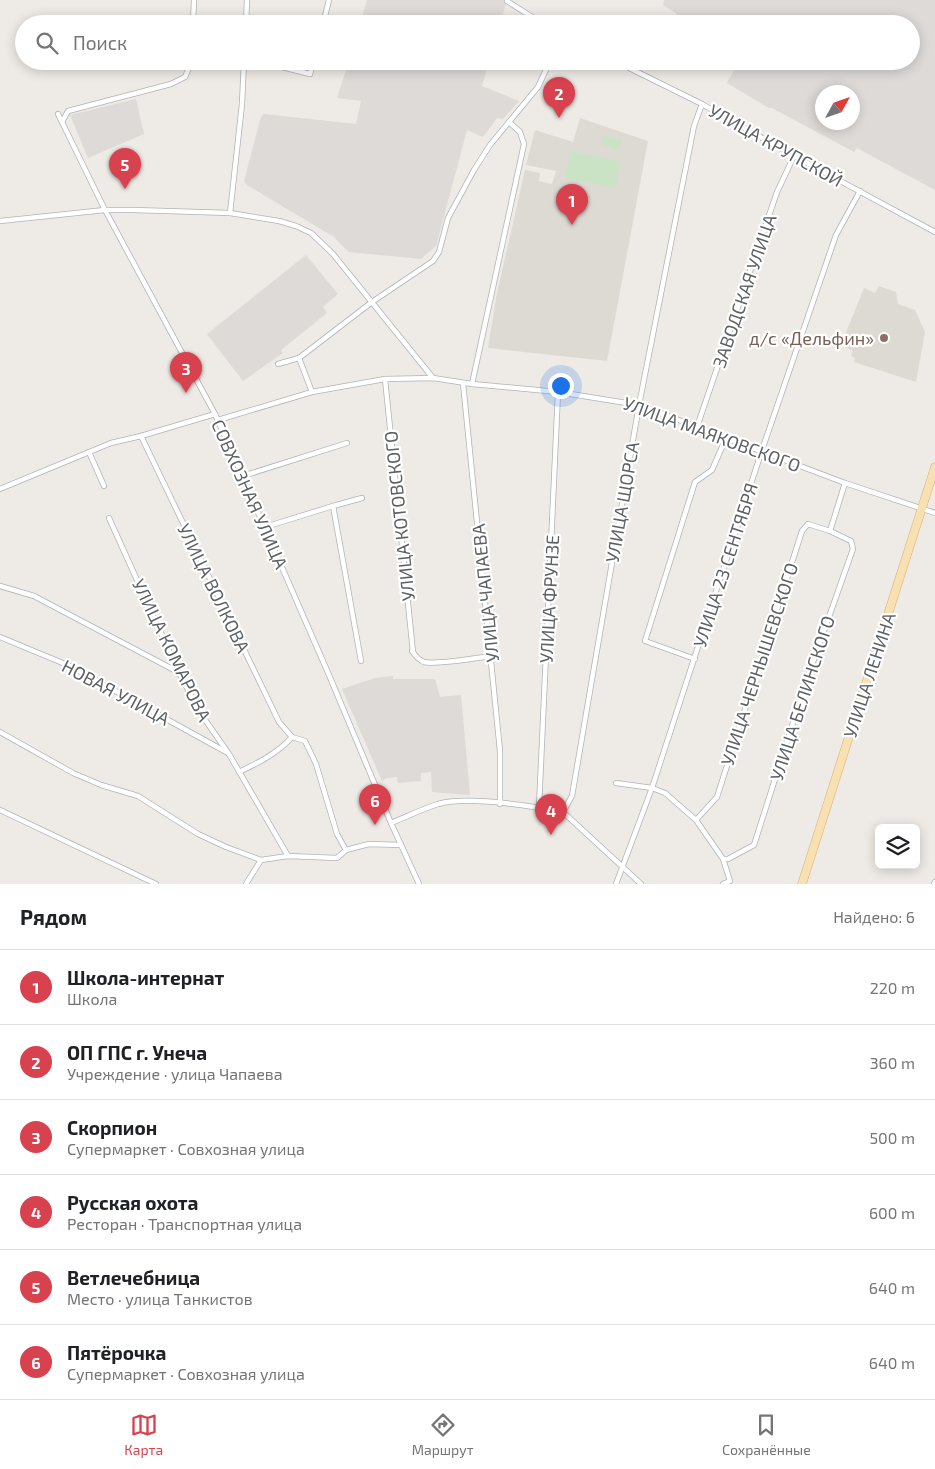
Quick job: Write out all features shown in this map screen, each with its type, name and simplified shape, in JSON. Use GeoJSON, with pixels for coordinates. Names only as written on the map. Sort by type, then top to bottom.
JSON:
{"type":"FeatureCollection","features":[{"type":"Feature","properties":{"kind":"main road","name":"УЛИЦА ЛЕНИНА"},"geometry":{"type":"LineString","coordinates":[[802,884],[935,467]]}},
{"type":"Feature","properties":{"kind":"street"},"geometry":{"type":"LineString","coordinates":[[193,15],[194,0]]}},
{"type":"Feature","properties":{"kind":"street"},"geometry":{"type":"LineString","coordinates":[[246,0],[246,15]]}},
{"type":"Feature","properties":{"kind":"street"},"geometry":{"type":"LineString","coordinates":[[325,15],[329,0]]}},
{"type":"Feature","properties":{"kind":"street"},"geometry":{"type":"LineString","coordinates":[[507,1],[530,15]]}},
{"type":"Feature","properties":{"kind":"street"},"geometry":{"type":"LineString","coordinates":[[62,122],[68,111],[170,84],[184,77],[188,70]]}},
{"type":"Feature","properties":{"kind":"street"},"geometry":{"type":"LineString","coordinates":[[230,213],[242,104],[244,70]]}},
{"type":"Feature","properties":{"kind":"street"},"geometry":{"type":"LineString","coordinates":[[294,70],[310,74],[311,70]]}},
{"type":"Feature","properties":{"kind":"street"},"geometry":{"type":"LineString","coordinates":[[278,364],[300,358],[372,302],[432,260],[439,252],[448,218],[474,170],[490,145],[538,87],[546,70]]}},
{"type":"Feature","properties":{"kind":"street","name":"УЛИЦА КРУПСКОЙ"},"geometry":{"type":"LineString","coordinates":[[633,70],[702,104],[935,232]]}},
{"type":"Feature","properties":{"kind":"street","name":"УЛИЦА ЩОРСА"},"geometry":{"type":"LineString","coordinates":[[563,812],[572,796],[639,405],[694,126],[702,104]]}},
{"type":"Feature","properties":{"kind":"street","name":"СОВХОЗНАЯ УЛИЦА"},"geometry":{"type":"LineString","coordinates":[[58,114],[105,210],[218,420],[419,884]]}},
{"type":"Feature","properties":{"kind":"street"},"geometry":{"type":"LineString","coordinates":[[472,384],[524,144],[520,132],[508,122]]}},
{"type":"Feature","properties":{"kind":"street","name":"ЗАВОДСКАЯ УЛИЦА"},"geometry":{"type":"LineString","coordinates":[[697,427],[777,192],[794,156]]}},
{"type":"Feature","properties":{"kind":"street","name":"УЛИЦА 23 СЕНТЯБРЯ"},"geometry":{"type":"LineString","coordinates":[[616,884],[624,867],[652,788],[762,450],[836,235],[860,191]]}},
{"type":"Feature","properties":{"kind":"street"},"geometry":{"type":"LineString","coordinates":[[0,220],[105,210],[230,213],[279,221],[311,233],[333,254],[433,378]]}},
{"type":"Feature","properties":{"kind":"street"},"geometry":{"type":"LineString","coordinates":[[300,358],[312,392]]}},
{"type":"Feature","properties":{"kind":"street","name":"УЛИЦА МАЯКОВСКОГО"},"geometry":{"type":"LineString","coordinates":[[218,420],[312,392],[385,379],[433,378],[463,383],[558,392],[639,405],[845,483],[935,513]]}},
{"type":"Feature","properties":{"kind":"street","name":"УЛИЦА КОТОВСКОГО"},"geometry":{"type":"LineString","coordinates":[[385,379],[412,652],[424,662],[436,663],[491,656]]}},
{"type":"Feature","properties":{"kind":"street","name":"УЛИЦА ЧАПАЕВА"},"geometry":{"type":"LineString","coordinates":[[463,383],[500,751],[500,804]]}},
{"type":"Feature","properties":{"kind":"street","name":"УЛИЦА ФРУНЗЕ"},"geometry":{"type":"LineString","coordinates":[[539,807],[558,392]]}},
{"type":"Feature","properties":{"kind":"street"},"geometry":{"type":"LineString","coordinates":[[0,489],[111,443],[215,414]]}},
{"type":"Feature","properties":{"kind":"street","name":"УЛИЦА ВОЛКОВА"},"geometry":{"type":"LineString","coordinates":[[141,436],[279,722],[292,737],[305,741],[316,764],[337,834],[346,850]]}},
{"type":"Feature","properties":{"kind":"street"},"geometry":{"type":"LineString","coordinates":[[695,658],[645,641],[695,482],[712,470],[726,438]]}},
{"type":"Feature","properties":{"kind":"street"},"geometry":{"type":"LineString","coordinates":[[243,476],[347,443]]}},
{"type":"Feature","properties":{"kind":"street"},"geometry":{"type":"LineString","coordinates":[[89,452],[104,486]]}},
{"type":"Feature","properties":{"kind":"street"},"geometry":{"type":"LineString","coordinates":[[830,531],[845,483]]}},
{"type":"Feature","properties":{"kind":"street"},"geometry":{"type":"LineString","coordinates":[[265,527],[362,498]]}},
{"type":"Feature","properties":{"kind":"street"},"geometry":{"type":"LineString","coordinates":[[333,506],[360,661]]}},
{"type":"Feature","properties":{"kind":"street","name":"УЛИЦА КОМАРОВА"},"geometry":{"type":"LineString","coordinates":[[109,518],[179,673],[201,714],[229,754],[288,856]]}},
{"type":"Feature","properties":{"kind":"street","name":"УЛИЦА ЧЕРНЫШЕВСКОГО"},"geometry":{"type":"LineString","coordinates":[[696,820],[717,797],[802,531],[808,524],[830,531]]}},
{"type":"Feature","properties":{"kind":"street","name":"УЛИЦА БЕЛИНСКОГО"},"geometry":{"type":"LineString","coordinates":[[723,859],[728,859],[754,845],[807,679],[853,549],[851,541],[830,531]]}},
{"type":"Feature","properties":{"kind":"street"},"geometry":{"type":"LineString","coordinates":[[0,586],[34,596],[179,673]]}},
{"type":"Feature","properties":{"kind":"street","name":"НОВАЯ УЛИЦА"},"geometry":{"type":"LineString","coordinates":[[0,637],[70,666],[229,754]]}},
{"type":"Feature","properties":{"kind":"street"},"geometry":{"type":"LineString","coordinates":[[0,732],[73,774],[138,796],[198,834],[261,860],[288,856],[337,858],[346,850],[369,844],[401,845]]}},
{"type":"Feature","properties":{"kind":"street"},"geometry":{"type":"LineString","coordinates":[[239,772],[258,763],[287,743],[292,737]]}},
{"type":"Feature","properties":{"kind":"street"},"geometry":{"type":"LineString","coordinates":[[616,782],[652,788],[666,793],[696,820],[723,859],[730,881],[723,884]]}},
{"type":"Feature","properties":{"kind":"street"},"geometry":{"type":"LineString","coordinates":[[391,823],[438,804],[468,801],[539,807],[563,812],[641,884]]}},
{"type":"Feature","properties":{"kind":"street"},"geometry":{"type":"LineString","coordinates":[[0,810],[156,884]]}},
{"type":"Feature","properties":{"kind":"street"},"geometry":{"type":"LineString","coordinates":[[246,884],[261,860]]}},
{"type":"Feature","properties":{"kind":"shaded area"},"geometry":{"type":"Polygon","coordinates":[[[367,0],[507,0],[503,15],[363,15],[367,0]]]}},
{"type":"Feature","properties":{"kind":"shaded area"},"geometry":{"type":"Polygon","coordinates":[[[664,0],[935,0],[935,190],[857,148],[854,152],[769,108],[727,83],[734,70],[920,70],[920,15],[676,15],[663,5],[664,0]]]}},
{"type":"Feature","properties":{"kind":"shaded area"},"geometry":{"type":"Polygon","coordinates":[[[346,70],[486,70],[482,86],[519,101],[503,119],[497,118],[483,137],[467,130],[436,246],[421,259],[349,252],[334,237],[247,185],[244,181],[261,117],[264,114],[356,124],[361,101],[337,98],[346,70]]]}},
{"type":"Feature","properties":{"kind":"shaded area"},"geometry":{"type":"Polygon","coordinates":[[[136,99],[144,134],[88,158],[70,115],[136,99]]]}},
{"type":"Feature","properties":{"kind":"shaded area"},"geometry":{"type":"Polygon","coordinates":[[[580,118],[648,141],[607,361],[488,348],[496,298],[525,170],[540,173],[539,181],[552,184],[556,171],[526,165],[535,130],[573,142],[580,118]]]}},
{"type":"Feature","properties":{"kind":"shaded area"},"geometry":{"type":"Polygon","coordinates":[[[306,255],[338,294],[323,307],[327,313],[281,350],[283,353],[243,381],[207,334],[306,255]]]}},
{"type":"Feature","properties":{"kind":"shaded area","name":"д/с «Дельфин»"},"geometry":{"type":"Polygon","coordinates":[[[879,286],[896,292],[898,304],[915,310],[925,332],[916,382],[854,362],[855,358],[851,356],[853,351],[841,345],[864,288],[875,293],[879,286]]]}},
{"type":"Feature","properties":{"kind":"shaded area"},"geometry":{"type":"Polygon","coordinates":[[[393,676],[393,679],[435,679],[440,697],[461,695],[470,795],[432,792],[431,772],[421,773],[421,781],[398,783],[397,777],[386,778],[382,781],[342,689],[375,678],[393,676]]]}},
{"type":"Feature","properties":{"kind":"green space"},"geometry":{"type":"Polygon","coordinates":[[[604,135],[622,140],[619,150],[602,144],[604,135]]]}},
{"type":"Feature","properties":{"kind":"green space"},"geometry":{"type":"Polygon","coordinates":[[[571,151],[620,162],[615,188],[565,178],[571,151]]]}},
{"type":"Feature","properties":{"kind":"place","name":"ОП ГПС г. Унеча"},"geometry":{"type":"Point","coordinates":[559,118]}},
{"type":"Feature","properties":{"kind":"place","name":"Ветлечебница"},"geometry":{"type":"Point","coordinates":[125,189]}},
{"type":"Feature","properties":{"kind":"place","name":"Школа-интернат"},"geometry":{"type":"Point","coordinates":[572,225]}},
{"type":"Feature","properties":{"kind":"place","name":"д/с «Дельфин»"},"geometry":{"type":"Point","coordinates":[884,338]}},
{"type":"Feature","properties":{"kind":"place","name":"Скорпион"},"geometry":{"type":"Point","coordinates":[186,393]}},
{"type":"Feature","properties":{"kind":"place","name":"Пятёрочка"},"geometry":{"type":"Point","coordinates":[375,825]}},
{"type":"Feature","properties":{"kind":"place","name":"Русская охота"},"geometry":{"type":"Point","coordinates":[551,835]}}]}
